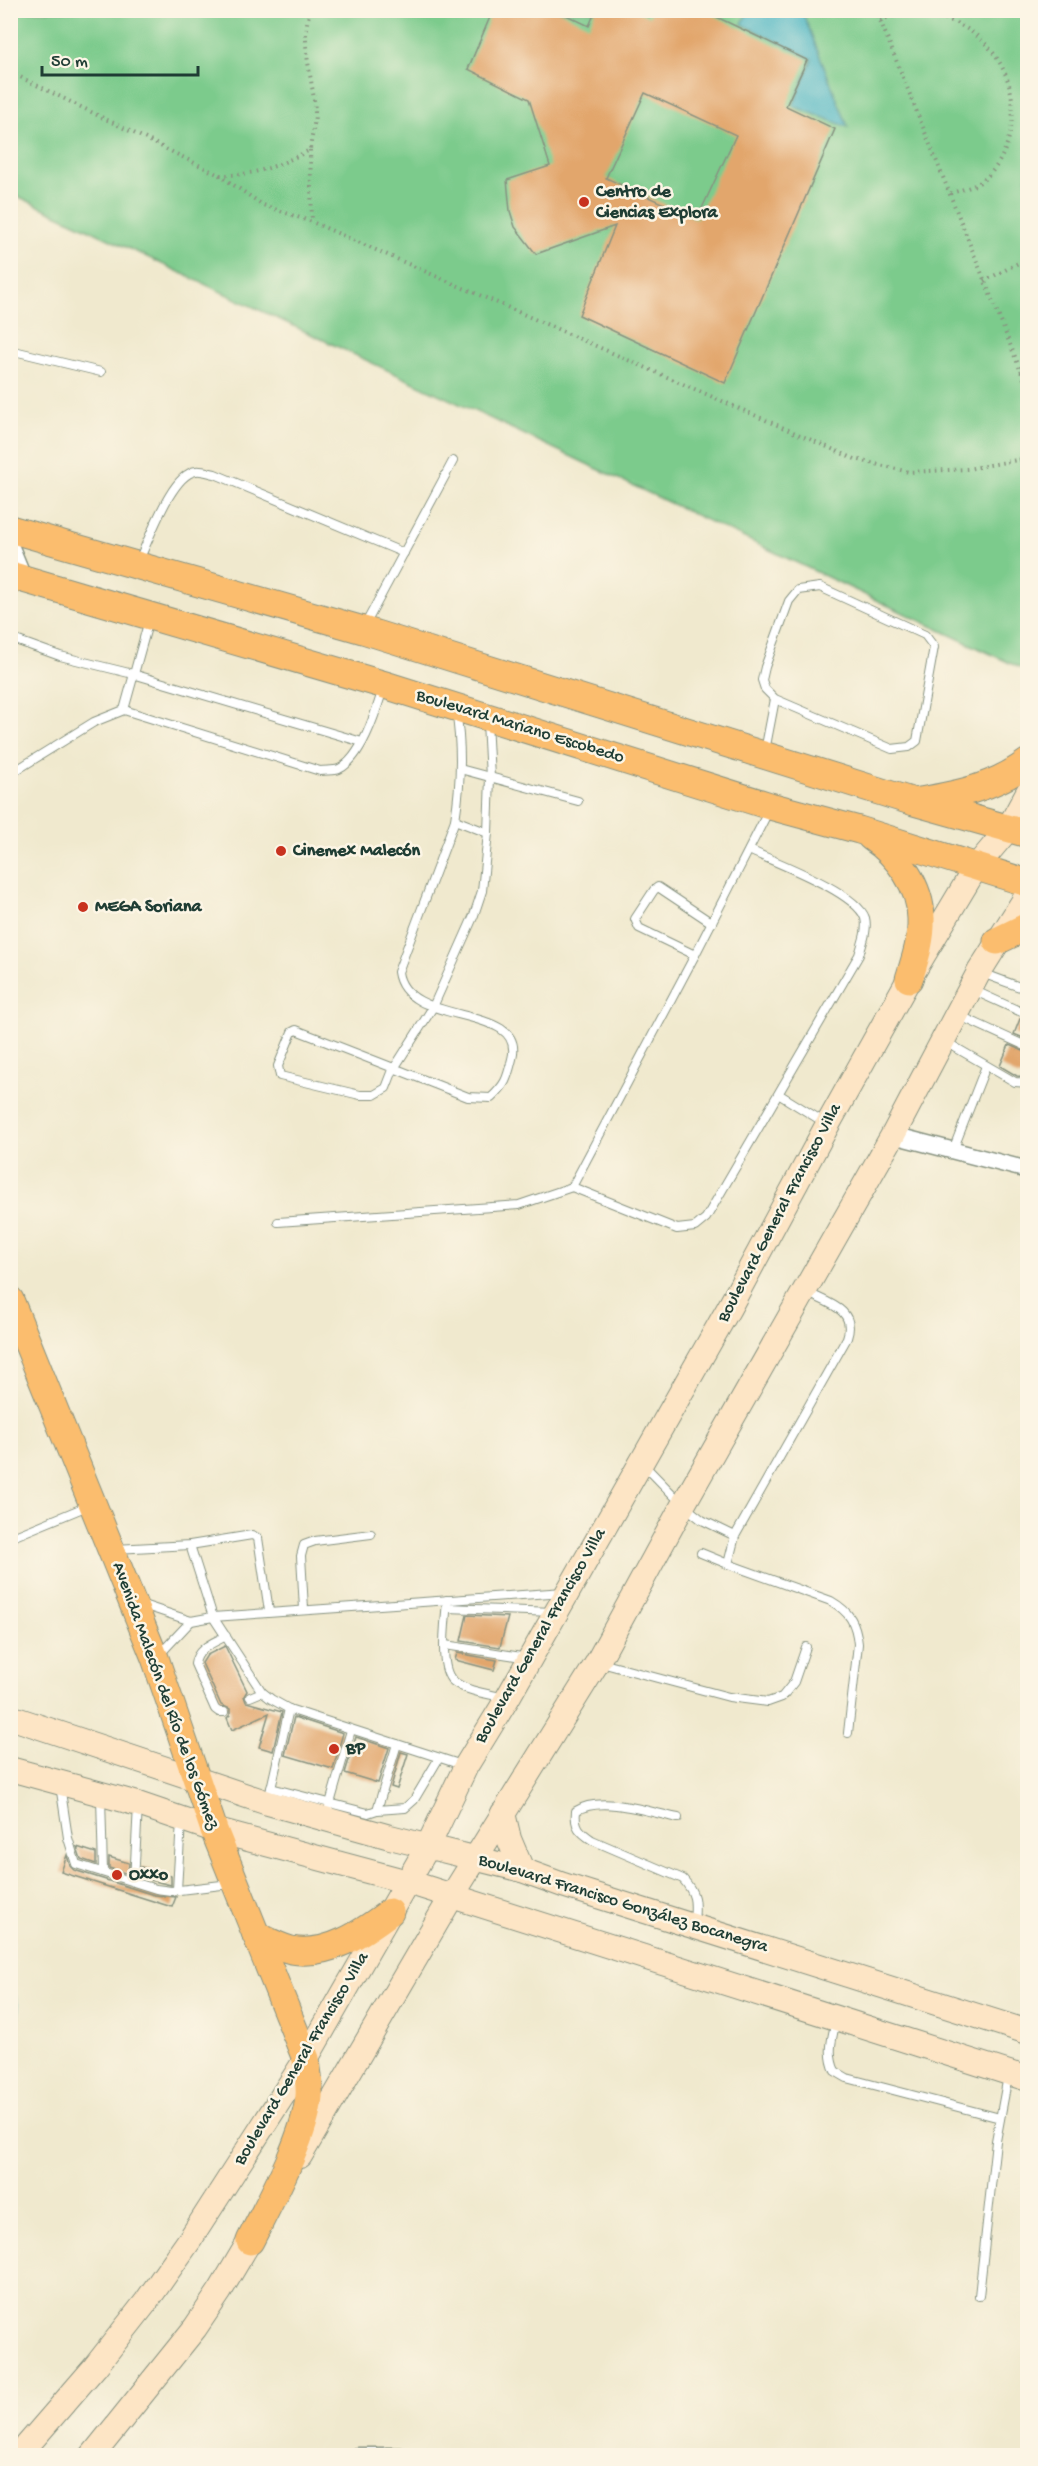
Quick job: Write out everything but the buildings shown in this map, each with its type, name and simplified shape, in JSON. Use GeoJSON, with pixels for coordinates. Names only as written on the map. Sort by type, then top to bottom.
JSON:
{"type":"FeatureCollection","features":[{"type":"Feature","properties":{"kind":"main road"},"geometry":{"type":"LineString","coordinates":[[10,529],[363,630],[915,802],[1018,831]]}},
{"type":"Feature","properties":{"kind":"main road","name":"Boulevard Mariano Escobedo"},"geometry":{"type":"LineString","coordinates":[[17,577],[385,685],[770,807],[860,830],[1028,883]]}},
{"type":"Feature","properties":{"kind":"main road"},"geometry":{"type":"LineString","coordinates":[[151,615],[162,595],[170,588],[191,580]]}},
{"type":"Feature","properties":{"kind":"main road"},"geometry":{"type":"LineString","coordinates":[[915,802],[974,790],[995,783],[1028,762]]}},
{"type":"Feature","properties":{"kind":"main road","name":"Boulevard General Francisco Villa"},"geometry":{"type":"LineString","coordinates":[[18,2456],[95,2367],[146,2302],[191,2238],[306,2059],[428,1846],[466,1766],[729,1308],[909,979],[976,867],[1018,831],[1028,792]]}},
{"type":"Feature","properties":{"kind":"main road"},"geometry":{"type":"LineString","coordinates":[[860,830],[899,862],[915,892],[921,910],[922,921],[909,979]]}},
{"type":"Feature","properties":{"kind":"main road"},"geometry":{"type":"LineString","coordinates":[[92,2456],[195,2328],[250,2241],[452,1896],[597,1663],[683,1505],[893,1134],[975,980],[1028,894]]}},
{"type":"Feature","properties":{"kind":"main road"},"geometry":{"type":"LineString","coordinates":[[997,941],[1028,926]]}},
{"type":"Feature","properties":{"kind":"main road","name":"Avenida Malecón del Río de los Gómez"},"geometry":{"type":"LineString","coordinates":[[10,1300],[155,1659],[214,1830],[306,2059],[308,2109],[277,2187],[250,2241]]}},
{"type":"Feature","properties":{"kind":"main road","name":"Boulevard Francisco González Bocanegra"},"geometry":{"type":"LineString","coordinates":[[10,1717],[196,1780],[327,1811],[428,1846],[522,1870],[1028,2032]]}},
{"type":"Feature","properties":{"kind":"main road"},"geometry":{"type":"LineString","coordinates":[[10,1769],[138,1804],[214,1830],[408,1882],[1018,2076]]}},
{"type":"Feature","properties":{"kind":"main road"},"geometry":{"type":"LineString","coordinates":[[503,1813],[509,1839],[522,1870]]}},
{"type":"Feature","properties":{"kind":"main road"},"geometry":{"type":"LineString","coordinates":[[256,1935],[294,1950],[328,1947],[353,1938],[390,1912]]}},
{"type":"Feature","properties":{"kind":"street"},"geometry":{"type":"LineString","coordinates":[[10,546],[17,577]]}},
{"type":"Feature","properties":{"kind":"street"},"geometry":{"type":"LineString","coordinates":[[893,1134],[1028,1170]]}},
{"type":"Feature","properties":{"kind":"street"},"geometry":{"type":"LineString","coordinates":[[357,2456],[400,2456]]}},
{"type":"Feature","properties":{"kind":"lane"},"geometry":{"type":"LineString","coordinates":[[10,350],[101,372]]}},
{"type":"Feature","properties":{"kind":"lane"},"geometry":{"type":"LineString","coordinates":[[363,630],[453,461]]}},
{"type":"Feature","properties":{"kind":"lane"},"geometry":{"type":"LineString","coordinates":[[137,565],[173,488],[184,475],[196,471],[215,474],[404,553]]}},
{"type":"Feature","properties":{"kind":"lane"},"geometry":{"type":"LineString","coordinates":[[820,587],[925,635],[934,647],[917,741],[909,747],[892,749],[872,742],[775,699],[765,689],[762,680],[789,601],[798,590],[820,587]]}},
{"type":"Feature","properties":{"kind":"lane"},"geometry":{"type":"LineString","coordinates":[[124,710],[151,615]]}},
{"type":"Feature","properties":{"kind":"lane"},"geometry":{"type":"LineString","coordinates":[[10,638],[60,656],[133,674],[362,742]]}},
{"type":"Feature","properties":{"kind":"lane"},"geometry":{"type":"LineString","coordinates":[[10,774],[94,722],[124,710],[320,771],[339,769],[350,760],[362,742],[385,685]]}},
{"type":"Feature","properties":{"kind":"lane"},"geometry":{"type":"LineString","coordinates":[[764,754],[775,699]]}},
{"type":"Feature","properties":{"kind":"lane"},"geometry":{"type":"LineString","coordinates":[[455,708],[460,741],[456,820],[398,972],[404,990],[433,1006],[501,1028],[510,1035],[515,1049],[506,1084],[491,1098],[468,1097],[393,1070],[296,1030],[292,1032],[278,1066],[280,1076],[360,1095],[374,1095],[386,1088],[393,1070],[433,1006],[474,915],[482,891],[488,833],[490,777],[487,716]]}},
{"type":"Feature","properties":{"kind":"lane"},"geometry":{"type":"LineString","coordinates":[[460,769],[578,801]]}},
{"type":"Feature","properties":{"kind":"lane"},"geometry":{"type":"LineString","coordinates":[[572,1187],[712,923],[770,807]]}},
{"type":"Feature","properties":{"kind":"lane"},"geometry":{"type":"LineString","coordinates":[[456,820],[488,833]]}},
{"type":"Feature","properties":{"kind":"lane"},"geometry":{"type":"LineString","coordinates":[[278,1222],[519,1205],[572,1187],[677,1229],[695,1227],[706,1218],[716,1203],[780,1095],[860,955],[865,935],[865,918],[854,903],[837,891],[749,850]]}},
{"type":"Feature","properties":{"kind":"lane"},"geometry":{"type":"LineString","coordinates":[[695,955],[639,928],[635,919],[658,886],[712,923]]}},
{"type":"Feature","properties":{"kind":"lane"},"geometry":{"type":"LineString","coordinates":[[975,980],[1028,990]]}},
{"type":"Feature","properties":{"kind":"lane"},"geometry":{"type":"LineString","coordinates":[[975,980],[1028,1015]]}},
{"type":"Feature","properties":{"kind":"lane"},"geometry":{"type":"LineString","coordinates":[[957,1014],[1028,1047]]}},
{"type":"Feature","properties":{"kind":"lane"},"geometry":{"type":"LineString","coordinates":[[943,1040],[1015,1082],[1028,1083]]}},
{"type":"Feature","properties":{"kind":"lane"},"geometry":{"type":"LineString","coordinates":[[953,1150],[986,1066]]}},
{"type":"Feature","properties":{"kind":"lane"},"geometry":{"type":"LineString","coordinates":[[780,1095],[828,1124]]}},
{"type":"Feature","properties":{"kind":"lane"},"geometry":{"type":"LineString","coordinates":[[728,1564],[735,1536],[847,1338],[851,1326],[848,1316],[840,1309],[805,1292]]}},
{"type":"Feature","properties":{"kind":"lane"},"geometry":{"type":"LineString","coordinates":[[641,1462],[683,1505],[702,1520],[735,1536]]}},
{"type":"Feature","properties":{"kind":"lane"},"geometry":{"type":"LineString","coordinates":[[10,1538],[93,1504]]}},
{"type":"Feature","properties":{"kind":"lane"},"geometry":{"type":"LineString","coordinates":[[304,1609],[301,1556],[304,1545],[315,1541],[371,1534]]}},
{"type":"Feature","properties":{"kind":"lane"},"geometry":{"type":"LineString","coordinates":[[111,1549],[190,1545],[252,1535],[258,1538],[269,1611]]}},
{"type":"Feature","properties":{"kind":"lane"},"geometry":{"type":"LineString","coordinates":[[190,1545],[213,1617],[262,1692],[289,1709],[466,1766]]}},
{"type":"Feature","properties":{"kind":"lane"},"geometry":{"type":"LineString","coordinates":[[701,1553],[831,1601],[844,1608],[852,1617],[857,1631],[858,1644],[848,1733]]}},
{"type":"Feature","properties":{"kind":"lane"},"geometry":{"type":"LineString","coordinates":[[132,1602],[191,1621],[304,1609],[562,1602]]}},
{"type":"Feature","properties":{"kind":"lane"},"geometry":{"type":"LineString","coordinates":[[447,1604],[562,1602]]}},
{"type":"Feature","properties":{"kind":"lane"},"geometry":{"type":"LineString","coordinates":[[447,1604],[444,1660],[446,1670],[452,1680],[463,1686],[507,1698]]}},
{"type":"Feature","properties":{"kind":"lane"},"geometry":{"type":"LineString","coordinates":[[155,1659],[191,1621]]}},
{"type":"Feature","properties":{"kind":"lane"},"geometry":{"type":"LineString","coordinates":[[224,1712],[219,1712],[215,1708],[195,1664],[200,1651],[226,1636]]}},
{"type":"Feature","properties":{"kind":"lane"},"geometry":{"type":"LineString","coordinates":[[445,1645],[530,1658]]}},
{"type":"Feature","properties":{"kind":"lane"},"geometry":{"type":"LineString","coordinates":[[597,1663],[729,1697],[768,1702],[782,1697],[794,1682],[806,1647]]}},
{"type":"Feature","properties":{"kind":"lane"},"geometry":{"type":"LineString","coordinates":[[250,1697],[262,1692]]}},
{"type":"Feature","properties":{"kind":"lane"},"geometry":{"type":"LineString","coordinates":[[270,1796],[289,1709]]}},
{"type":"Feature","properties":{"kind":"lane"},"geometry":{"type":"LineString","coordinates":[[351,1730],[327,1811],[362,1813],[405,1808],[414,1800],[439,1758]]}},
{"type":"Feature","properties":{"kind":"lane"},"geometry":{"type":"LineString","coordinates":[[377,1810],[397,1744]]}},
{"type":"Feature","properties":{"kind":"lane"},"geometry":{"type":"LineString","coordinates":[[60,1782],[75,1862],[156,1888],[177,1890],[237,1884]]}},
{"type":"Feature","properties":{"kind":"lane"},"geometry":{"type":"LineString","coordinates":[[100,1793],[103,1872]]}},
{"type":"Feature","properties":{"kind":"lane"},"geometry":{"type":"LineString","coordinates":[[134,1882],[138,1804]]}},
{"type":"Feature","properties":{"kind":"lane"},"geometry":{"type":"LineString","coordinates":[[678,1818],[612,1804],[598,1804],[584,1805],[576,1811],[574,1822],[580,1832],[592,1840],[683,1879],[693,1890],[694,1926]]}},
{"type":"Feature","properties":{"kind":"lane"},"geometry":{"type":"LineString","coordinates":[[177,1890],[181,1819]]}},
{"type":"Feature","properties":{"kind":"lane"},"geometry":{"type":"LineString","coordinates":[[836,2018],[830,2045],[830,2061],[835,2071],[847,2078],[1000,2118]]}},
{"type":"Feature","properties":{"kind":"lane"},"geometry":{"type":"LineString","coordinates":[[979,2296],[1000,2118],[1018,2076]]}},
{"type":"Feature","properties":{"kind":"path"},"geometry":{"type":"LineString","coordinates":[[311,10],[306,41],[315,114],[310,150],[312,222]]}},
{"type":"Feature","properties":{"kind":"path"},"geometry":{"type":"LineString","coordinates":[[876,10],[1028,388]]}},
{"type":"Feature","properties":{"kind":"path"},"geometry":{"type":"LineString","coordinates":[[880,20],[904,14],[935,15],[964,26],[991,48],[1004,68],[1014,109],[1007,146],[998,164],[982,181],[949,194]]}},
{"type":"Feature","properties":{"kind":"path"},"geometry":{"type":"LineString","coordinates":[[10,72],[219,175],[263,205],[312,222],[855,459],[909,472],[968,470],[1028,458]]}},
{"type":"Feature","properties":{"kind":"path"},"geometry":{"type":"LineString","coordinates":[[219,175],[241,176],[267,170],[310,150]]}},
{"type":"Feature","properties":{"kind":"path"},"geometry":{"type":"LineString","coordinates":[[984,281],[1028,258]]}},
{"type":"Feature","properties":{"kind":"path"},"geometry":{"type":"LineString","coordinates":[[1020,372],[1028,369]]}},
{"type":"Feature","properties":{"kind":"green space","name":"Centro de Ciencias Explora"},"geometry":{"type":"Polygon","coordinates":[[[11,11],[1027,11],[1027,671],[11,193],[11,11]]]}},
{"type":"Feature","properties":{"kind":"water"},"geometry":{"type":"Polygon","coordinates":[[[748,11],[802,11],[848,127],[793,106],[812,59],[742,24],[748,11]]]}},
{"type":"Feature","properties":{"kind":"waterway"},"geometry":{"type":"LineString","coordinates":[[10,1988],[16,2007],[10,2120]]}},
{"type":"Feature","properties":{"kind":"place","name":"Centro de Ciencias Explora"},"geometry":{"type":"Point","coordinates":[584,202]}},
{"type":"Feature","properties":{"kind":"place","name":"Cinemex Malecón"},"geometry":{"type":"Point","coordinates":[281,851]}},
{"type":"Feature","properties":{"kind":"place","name":"MEGA Soriana"},"geometry":{"type":"Point","coordinates":[83,907]}},
{"type":"Feature","properties":{"kind":"place","name":"BP"},"geometry":{"type":"Point","coordinates":[334,1749]}},
{"type":"Feature","properties":{"kind":"place","name":"Oxxo"},"geometry":{"type":"Point","coordinates":[117,1875]}}]}
